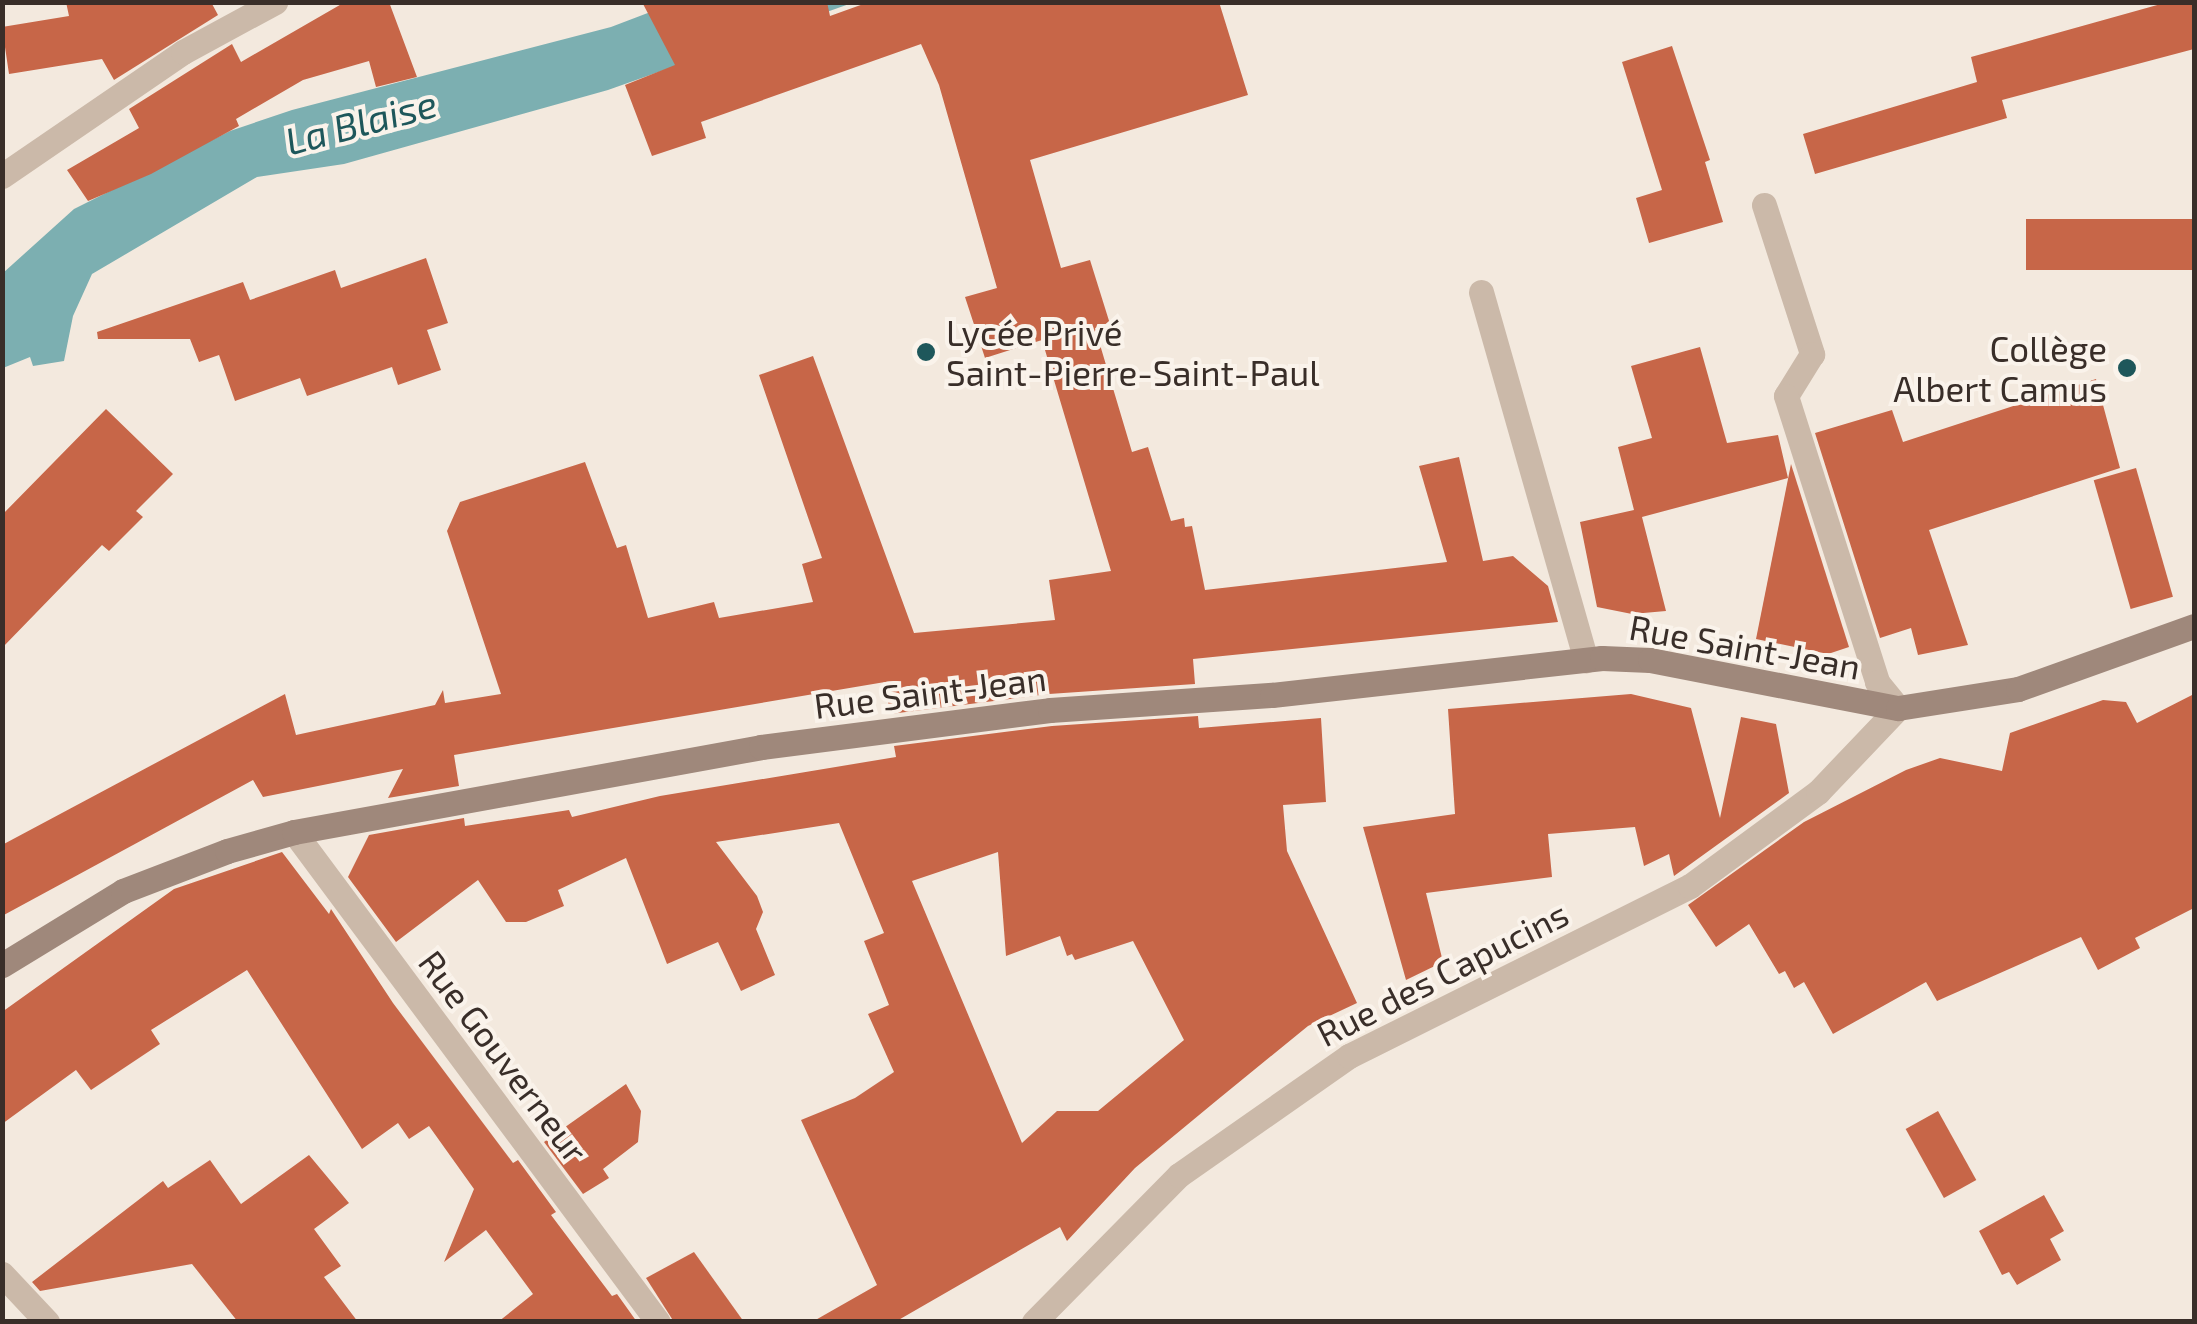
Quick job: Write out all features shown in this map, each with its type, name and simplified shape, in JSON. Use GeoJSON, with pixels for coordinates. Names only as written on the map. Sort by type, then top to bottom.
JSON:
{"type":"FeatureCollection","features":[{"type":"Feature","properties":{"kind":"main road","name":"Rue Saint-Jean"},"geometry":{"type":"LineString","coordinates":[[2,965],[123,892],[209,857],[294,832],[761,747],[1050,710],[1272,694],[1586,660],[1650,660],[1898,708],[2018,689],[2194,626]]}},
{"type":"Feature","properties":{"kind":"street"},"geometry":{"type":"LineString","coordinates":[[2,176],[182,52],[275,2]]}},
{"type":"Feature","properties":{"kind":"street"},"geometry":{"type":"LineString","coordinates":[[1764,204],[1812,354],[1786,396],[1877,682],[1898,708]]}},
{"type":"Feature","properties":{"kind":"street"},"geometry":{"type":"LineString","coordinates":[[1481,292],[1586,660]]}},
{"type":"Feature","properties":{"kind":"street","name":"Rue des Capucins"},"geometry":{"type":"LineString","coordinates":[[1043,1317],[1178,1175],[1349,1056],[1690,886],[1818,792],[1898,708]]}},
{"type":"Feature","properties":{"kind":"street","name":"Rue Gouverneur"},"geometry":{"type":"LineString","coordinates":[[294,832],[658,1322]]}},
{"type":"Feature","properties":{"kind":"street"},"geometry":{"type":"LineString","coordinates":[[2,1274],[47,1322]]}},
{"type":"Feature","properties":{"kind":"water","name":"La Blaise"},"geometry":{"type":"Polygon","coordinates":[[[674,3],[852,3],[608,90],[344,164],[257,177],[92,274],[73,316],[64,361],[33,366],[30,357],[3,368],[3,273],[74,209],[230,131],[292,110],[611,27],[674,3]]]}},
{"type":"Feature","properties":{"kind":"building"},"geometry":{"type":"Polygon","coordinates":[[[66,2],[211,2],[218,15],[114,80],[102,59],[9,74],[2,27],[69,16],[66,2]]]}},
{"type":"Feature","properties":{"kind":"building"},"geometry":{"type":"Polygon","coordinates":[[[345,2],[389,2],[417,77],[376,87],[369,61],[303,80],[236,119],[239,126],[151,174],[88,201],[67,170],[139,128],[129,109],[232,44],[241,62],[345,2]]]}},
{"type":"Feature","properties":{"kind":"building"},"geometry":{"type":"Polygon","coordinates":[[[642,2],[827,2],[830,16],[869,2],[1219,2],[1248,95],[1030,160],[1061,268],[1090,260],[1110,324],[1095,328],[1132,452],[1148,447],[1171,521],[1184,518],[1185,527],[1192,526],[1205,590],[1447,562],[1419,466],[1459,457],[1483,561],[1513,556],[1548,586],[1558,622],[1193,659],[1195,684],[1049,694],[890,714],[885,682],[454,755],[459,786],[388,798],[403,769],[263,797],[253,780],[2,916],[2,845],[285,694],[296,735],[435,705],[443,690],[445,703],[501,694],[447,531],[460,502],[585,462],[617,548],[626,545],[648,618],[714,602],[719,618],[813,602],[802,564],[822,558],[759,375],[813,356],[914,633],[1055,620],[1049,580],[1111,571],[1042,340],[985,358],[965,297],[997,288],[939,85],[921,44],[701,122],[706,138],[652,156],[625,85],[675,65],[642,2]]]}},
{"type":"Feature","properties":{"kind":"building"},"geometry":{"type":"Polygon","coordinates":[[[2168,2],[2194,2],[2194,49],[2002,100],[2007,118],[1815,174],[1803,134],[1977,82],[1971,57],[2168,2]]]}},
{"type":"Feature","properties":{"kind":"building"},"geometry":{"type":"Polygon","coordinates":[[[1672,46],[1710,160],[1705,162],[1723,222],[1649,243],[1636,198],[1662,190],[1622,62],[1672,46]]]}},
{"type":"Feature","properties":{"kind":"building"},"geometry":{"type":"Polygon","coordinates":[[[2026,219],[2194,219],[2194,270],[2026,270],[2026,219]]]}},
{"type":"Feature","properties":{"kind":"building"},"geometry":{"type":"Polygon","coordinates":[[[426,258],[448,323],[427,330],[441,370],[398,385],[392,367],[307,396],[300,378],[235,401],[219,355],[199,362],[190,339],[98,339],[97,332],[243,282],[250,300],[335,270],[341,288],[426,258]]]}},
{"type":"Feature","properties":{"kind":"building"},"geometry":{"type":"Polygon","coordinates":[[[1700,347],[1727,443],[1778,435],[1788,478],[1642,517],[1666,611],[1632,614],[1597,607],[1580,522],[1634,510],[1618,447],[1652,438],[1631,366],[1700,347]]]}},
{"type":"Feature","properties":{"kind":"building"},"geometry":{"type":"Polygon","coordinates":[[[2096,379],[2120,468],[1929,530],[1968,645],[1918,655],[1911,628],[1880,638],[1815,433],[1892,410],[1903,442],[2096,379]]]}},
{"type":"Feature","properties":{"kind":"building"},"geometry":{"type":"Polygon","coordinates":[[[106,409],[173,474],[136,511],[143,517],[109,551],[102,545],[2,648],[2,515],[106,409]]]}},
{"type":"Feature","properties":{"kind":"building"},"geometry":{"type":"Polygon","coordinates":[[[1791,464],[1849,647],[1828,654],[1756,639],[1791,464]]]}},
{"type":"Feature","properties":{"kind":"building"},"geometry":{"type":"Polygon","coordinates":[[[2136,468],[2173,597],[2131,609],[2094,480],[2136,468]]]}},
{"type":"Feature","properties":{"kind":"building"},"geometry":{"type":"Polygon","coordinates":[[[1631,694],[1691,708],[1720,818],[1741,717],[1776,724],[1789,793],[1674,876],[1669,854],[1644,866],[1635,827],[1548,834],[1552,877],[1426,893],[1443,962],[1406,980],[1363,827],[1455,814],[1448,709],[1631,694]]]}},
{"type":"Feature","properties":{"kind":"building"},"geometry":{"type":"Polygon","coordinates":[[[2194,694],[2194,908],[2135,938],[2140,948],[2098,970],[2081,937],[1937,1001],[1926,982],[1833,1034],[1804,982],[1794,988],[1785,971],[1779,974],[1749,924],[1716,947],[1688,905],[1804,822],[1906,770],[1940,758],[2002,771],[2010,733],[2103,700],[2126,702],[2137,723],[2194,694]]]}},
{"type":"Feature","properties":{"kind":"building"},"geometry":{"type":"Polygon","coordinates":[[[1198,716],[1199,728],[1321,718],[1326,802],[1283,805],[1287,851],[1357,1003],[1308,1026],[1216,1101],[1135,1168],[1067,1241],[1060,1227],[895,1322],[812,1322],[877,1285],[801,1120],[855,1098],[894,1072],[868,1014],[889,1005],[864,941],[884,933],[839,823],[716,842],[757,896],[763,912],[756,929],[775,975],[741,991],[718,942],[667,964],[626,858],[558,890],[564,906],[526,922],[506,922],[478,880],[396,942],[348,877],[369,835],[464,818],[465,826],[569,810],[572,817],[660,796],[896,757],[894,746],[1052,726],[1198,716]],[[998,852],[912,881],[1022,1143],[1057,1111],[1098,1111],[1184,1040],[1133,941],[1075,960],[1072,954],[1067,956],[1060,936],[1006,956],[998,852]]]}},
{"type":"Feature","properties":{"kind":"building"},"geometry":{"type":"Polygon","coordinates":[[[282,852],[329,914],[331,909],[393,1003],[513,1163],[518,1160],[556,1212],[551,1215],[612,1296],[617,1294],[637,1322],[498,1322],[533,1294],[486,1230],[444,1262],[474,1189],[429,1126],[409,1139],[398,1123],[362,1149],[247,970],[151,1030],[160,1044],[91,1090],[76,1070],[2,1124],[2,1012],[174,889],[282,852]]]}},
{"type":"Feature","properties":{"kind":"building"},"geometry":{"type":"Polygon","coordinates":[[[626,1084],[641,1111],[638,1142],[603,1169],[609,1178],[583,1194],[544,1142],[626,1084]]]}},
{"type":"Feature","properties":{"kind":"building"},"geometry":{"type":"Polygon","coordinates":[[[1938,1111],[1976,1180],[1944,1198],[1906,1129],[1938,1111]]]}},
{"type":"Feature","properties":{"kind":"building"},"geometry":{"type":"Polygon","coordinates":[[[309,1155],[349,1203],[314,1229],[341,1266],[324,1277],[358,1322],[238,1322],[192,1264],[40,1291],[32,1282],[163,1181],[168,1188],[210,1160],[241,1204],[309,1155]]]}},
{"type":"Feature","properties":{"kind":"building"},"geometry":{"type":"Polygon","coordinates":[[[2044,1195],[2064,1231],[2050,1239],[2061,1260],[2017,1285],[2009,1272],[2002,1275],[1979,1231],[2044,1195]]]}},
{"type":"Feature","properties":{"kind":"building"},"geometry":{"type":"Polygon","coordinates":[[[694,1252],[744,1322],[674,1322],[646,1278],[694,1252]]]}},
{"type":"Feature","properties":{"kind":"place","name":"Lycée Privé Saint-Pierre-Saint-Paul"},"geometry":{"type":"Point","coordinates":[926,352]}},
{"type":"Feature","properties":{"kind":"place","name":"Collège Albert Camus"},"geometry":{"type":"Point","coordinates":[2127,368]}}]}
